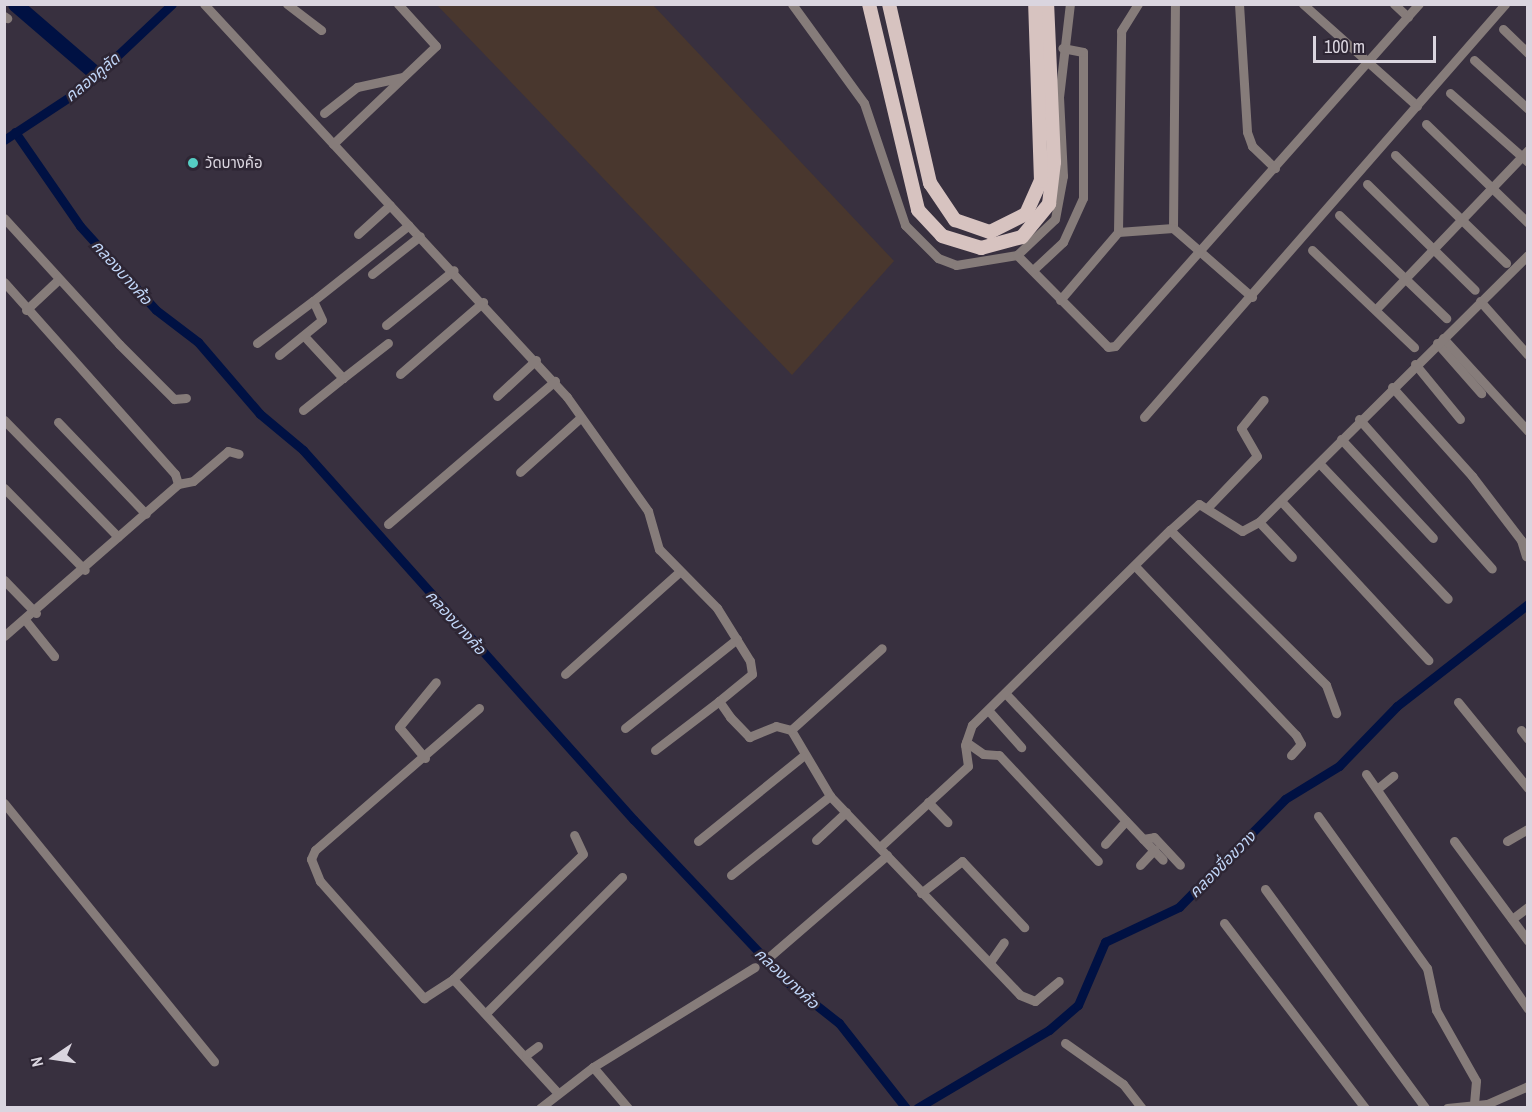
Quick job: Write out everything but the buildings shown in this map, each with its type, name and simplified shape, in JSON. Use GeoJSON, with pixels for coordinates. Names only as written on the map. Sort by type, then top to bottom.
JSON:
{"type":"FeatureCollection","features":[{"type":"Feature","properties":{"kind":"main road"},"geometry":{"type":"LineString","coordinates":[[869,4],[905,164],[918,210],[951,241],[991,248],[1034,227],[1052,190],[1047,4]]}},
{"type":"Feature","properties":{"kind":"main road"},"geometry":{"type":"LineString","coordinates":[[889,4],[923,159],[947,213],[972,228],[990,232],[1009,226],[1033,205],[1043,152],[1035,4]]}},
{"type":"Feature","properties":{"kind":"street"},"geometry":{"type":"LineString","coordinates":[[204,4],[555,381],[642,502],[654,542],[679,572],[717,608],[737,639],[752,674],[655,750]]}},
{"type":"Feature","properties":{"kind":"street"},"geometry":{"type":"LineString","coordinates":[[286,4],[321,30]]}},
{"type":"Feature","properties":{"kind":"street"},"geometry":{"type":"LineString","coordinates":[[333,144],[436,43],[398,4]]}},
{"type":"Feature","properties":{"kind":"street"},"geometry":{"type":"LineString","coordinates":[[792,4],[864,103],[896,208],[916,240],[956,265],[1017,255],[1046,232],[1060,198],[1062,48],[1070,4]]}},
{"type":"Feature","properties":{"kind":"street"},"geometry":{"type":"LineString","coordinates":[[1060,300],[1118,232],[1121,31],[1138,4]]}},
{"type":"Feature","properties":{"kind":"street"},"geometry":{"type":"LineString","coordinates":[[1175,4],[1173,228],[1252,297]]}},
{"type":"Feature","properties":{"kind":"street"},"geometry":{"type":"LineString","coordinates":[[1239,4],[1246,132],[1252,146],[1275,168]]}},
{"type":"Feature","properties":{"kind":"street"},"geometry":{"type":"LineString","coordinates":[[1303,4],[1417,106]]}},
{"type":"Feature","properties":{"kind":"street"},"geometry":{"type":"LineString","coordinates":[[1394,4],[1408,17]]}},
{"type":"Feature","properties":{"kind":"street"},"geometry":{"type":"LineString","coordinates":[[1017,255],[1060,300],[1113,347],[1419,4]]}},
{"type":"Feature","properties":{"kind":"street"},"geometry":{"type":"LineString","coordinates":[[1144,417],[1252,297],[1505,4]]}},
{"type":"Feature","properties":{"kind":"street"},"geometry":{"type":"LineString","coordinates":[[1503,29],[1527,53]]}},
{"type":"Feature","properties":{"kind":"street"},"geometry":{"type":"LineString","coordinates":[[1033,270],[1063,242],[1083,198],[1083,52],[1062,48]]}},
{"type":"Feature","properties":{"kind":"street"},"geometry":{"type":"LineString","coordinates":[[1474,60],[1527,109]]}},
{"type":"Feature","properties":{"kind":"street"},"geometry":{"type":"LineString","coordinates":[[324,113],[357,87],[403,77]]}},
{"type":"Feature","properties":{"kind":"street"},"geometry":{"type":"LineString","coordinates":[[1377,307],[1492,187],[1525,156],[1450,93]]}},
{"type":"Feature","properties":{"kind":"street"},"geometry":{"type":"LineString","coordinates":[[1426,124],[1527,223]]}},
{"type":"Feature","properties":{"kind":"street"},"geometry":{"type":"LineString","coordinates":[[1395,155],[1506,262]]}},
{"type":"Feature","properties":{"kind":"street"},"geometry":{"type":"LineString","coordinates":[[1367,184],[1435,247],[1475,290]]}},
{"type":"Feature","properties":{"kind":"street"},"geometry":{"type":"LineString","coordinates":[[358,234],[390,205]]}},
{"type":"Feature","properties":{"kind":"street"},"geometry":{"type":"LineString","coordinates":[[1339,215],[1446,318]]}},
{"type":"Feature","properties":{"kind":"street"},"geometry":{"type":"LineString","coordinates":[[4,218],[58,280],[174,399],[186,398]]}},
{"type":"Feature","properties":{"kind":"street"},"geometry":{"type":"LineString","coordinates":[[257,343],[410,225]]}},
{"type":"Feature","properties":{"kind":"street"},"geometry":{"type":"LineString","coordinates":[[1118,232],[1173,228]]}},
{"type":"Feature","properties":{"kind":"street"},"geometry":{"type":"LineString","coordinates":[[372,274],[420,236]]}},
{"type":"Feature","properties":{"kind":"street"},"geometry":{"type":"LineString","coordinates":[[1312,250],[1377,307],[1414,347]]}},
{"type":"Feature","properties":{"kind":"street"},"geometry":{"type":"LineString","coordinates":[[881,846],[968,766],[966,742],[972,725],[1197,505],[1209,506],[1242,531],[1259,522],[1415,364],[1527,255]]}},
{"type":"Feature","properties":{"kind":"street"},"geometry":{"type":"LineString","coordinates":[[386,325],[454,270]]}},
{"type":"Feature","properties":{"kind":"street"},"geometry":{"type":"LineString","coordinates":[[26,310],[58,280]]}},
{"type":"Feature","properties":{"kind":"street"},"geometry":{"type":"LineString","coordinates":[[4,282],[26,310],[175,474],[178,484]]}},
{"type":"Feature","properties":{"kind":"street"},"geometry":{"type":"LineString","coordinates":[[279,355],[304,337],[323,319],[313,301]]}},
{"type":"Feature","properties":{"kind":"street"},"geometry":{"type":"LineString","coordinates":[[1480,301],[1527,355]]}},
{"type":"Feature","properties":{"kind":"street"},"geometry":{"type":"LineString","coordinates":[[400,374],[483,302]]}},
{"type":"Feature","properties":{"kind":"street"},"geometry":{"type":"LineString","coordinates":[[304,337],[343,378]]}},
{"type":"Feature","properties":{"kind":"street"},"geometry":{"type":"LineString","coordinates":[[1440,340],[1481,393]]}},
{"type":"Feature","properties":{"kind":"street"},"geometry":{"type":"LineString","coordinates":[[1440,340],[1527,431]]}},
{"type":"Feature","properties":{"kind":"street"},"geometry":{"type":"LineString","coordinates":[[303,410],[388,343]]}},
{"type":"Feature","properties":{"kind":"street"},"geometry":{"type":"LineString","coordinates":[[498,396],[536,360]]}},
{"type":"Feature","properties":{"kind":"street"},"geometry":{"type":"LineString","coordinates":[[1415,364],[1460,419]]}},
{"type":"Feature","properties":{"kind":"street"},"geometry":{"type":"LineString","coordinates":[[388,524],[555,381]]}},
{"type":"Feature","properties":{"kind":"street"},"geometry":{"type":"LineString","coordinates":[[1392,387],[1472,476],[1521,540],[1526,556]]}},
{"type":"Feature","properties":{"kind":"street"},"geometry":{"type":"LineString","coordinates":[[1209,506],[1257,456],[1241,428],[1264,400]]}},
{"type":"Feature","properties":{"kind":"street"},"geometry":{"type":"LineString","coordinates":[[520,472],[580,418]]}},
{"type":"Feature","properties":{"kind":"street"},"geometry":{"type":"LineString","coordinates":[[4,420],[118,537]]}},
{"type":"Feature","properties":{"kind":"street"},"geometry":{"type":"LineString","coordinates":[[58,422],[146,514]]}},
{"type":"Feature","properties":{"kind":"street"},"geometry":{"type":"LineString","coordinates":[[1357,422],[1433,510]]}},
{"type":"Feature","properties":{"kind":"street"},"geometry":{"type":"LineString","coordinates":[[1357,422],[1492,568]]}},
{"type":"Feature","properties":{"kind":"street"},"geometry":{"type":"LineString","coordinates":[[1341,439],[1433,538]]}},
{"type":"Feature","properties":{"kind":"street"},"geometry":{"type":"LineString","coordinates":[[5,635],[36,614],[178,484],[193,482],[228,451],[239,454]]}},
{"type":"Feature","properties":{"kind":"street"},"geometry":{"type":"LineString","coordinates":[[1319,463],[1448,599]]}},
{"type":"Feature","properties":{"kind":"street"},"geometry":{"type":"LineString","coordinates":[[4,488],[85,570]]}},
{"type":"Feature","properties":{"kind":"street"},"geometry":{"type":"LineString","coordinates":[[1281,501],[1428,660]]}},
{"type":"Feature","properties":{"kind":"street"},"geometry":{"type":"LineString","coordinates":[[1259,522],[1292,556]]}},
{"type":"Feature","properties":{"kind":"street"},"geometry":{"type":"LineString","coordinates":[[1170,530],[1326,685],[1336,713]]}},
{"type":"Feature","properties":{"kind":"street"},"geometry":{"type":"LineString","coordinates":[[1135,566],[1296,735],[1301,744],[1291,755]]}},
{"type":"Feature","properties":{"kind":"street"},"geometry":{"type":"LineString","coordinates":[[565,674],[679,572]]}},
{"type":"Feature","properties":{"kind":"street"},"geometry":{"type":"LineString","coordinates":[[4,580],[36,614]]}},
{"type":"Feature","properties":{"kind":"street"},"geometry":{"type":"LineString","coordinates":[[26,621],[54,656]]}},
{"type":"Feature","properties":{"kind":"street"},"geometry":{"type":"LineString","coordinates":[[625,728],[737,639]]}},
{"type":"Feature","properties":{"kind":"street"},"geometry":{"type":"LineString","coordinates":[[790,730],[882,648]]}},
{"type":"Feature","properties":{"kind":"street"},"geometry":{"type":"LineString","coordinates":[[425,758],[399,727],[436,682]]}},
{"type":"Feature","properties":{"kind":"street"},"geometry":{"type":"LineString","coordinates":[[1006,694],[1163,860]]}},
{"type":"Feature","properties":{"kind":"street"},"geometry":{"type":"LineString","coordinates":[[719,701],[749,737],[776,726],[790,730],[803,756],[830,796],[881,846],[921,893],[1032,1001],[1059,981]]}},
{"type":"Feature","properties":{"kind":"street"},"geometry":{"type":"LineString","coordinates":[[1458,702],[1527,788]]}},
{"type":"Feature","properties":{"kind":"street"},"geometry":{"type":"LineString","coordinates":[[479,708],[425,758],[315,850],[311,859],[323,886],[420,997],[453,980],[583,854],[574,835]]}},
{"type":"Feature","properties":{"kind":"street"},"geometry":{"type":"LineString","coordinates":[[988,710],[1021,747]]}},
{"type":"Feature","properties":{"kind":"street"},"geometry":{"type":"LineString","coordinates":[[1521,730],[1527,739]]}},
{"type":"Feature","properties":{"kind":"street"},"geometry":{"type":"LineString","coordinates":[[966,742],[982,754],[999,755],[1098,861]]}},
{"type":"Feature","properties":{"kind":"street"},"geometry":{"type":"LineString","coordinates":[[698,841],[803,756]]}},
{"type":"Feature","properties":{"kind":"street"},"geometry":{"type":"LineString","coordinates":[[1366,774],[1527,1009]]}},
{"type":"Feature","properties":{"kind":"street"},"geometry":{"type":"LineString","coordinates":[[1377,789],[1393,776]]}},
{"type":"Feature","properties":{"kind":"street"},"geometry":{"type":"LineString","coordinates":[[731,875],[830,796]]}},
{"type":"Feature","properties":{"kind":"street"},"geometry":{"type":"LineString","coordinates":[[4,802],[214,1061]]}},
{"type":"Feature","properties":{"kind":"street"},"geometry":{"type":"LineString","coordinates":[[928,802],[947,822]]}},
{"type":"Feature","properties":{"kind":"street"},"geometry":{"type":"LineString","coordinates":[[816,840],[846,812]]}},
{"type":"Feature","properties":{"kind":"street"},"geometry":{"type":"LineString","coordinates":[[1318,816],[1427,968],[1436,1010],[1476,1081],[1474,1105]]}},
{"type":"Feature","properties":{"kind":"street"},"geometry":{"type":"LineString","coordinates":[[1104,844],[1126,821]]}},
{"type":"Feature","properties":{"kind":"street"},"geometry":{"type":"LineString","coordinates":[[1507,841],[1527,829]]}},
{"type":"Feature","properties":{"kind":"street"},"geometry":{"type":"LineString","coordinates":[[1143,839],[1154,837],[1180,865]]}},
{"type":"Feature","properties":{"kind":"street"},"geometry":{"type":"LineString","coordinates":[[1454,841],[1527,941]]}},
{"type":"Feature","properties":{"kind":"street"},"geometry":{"type":"LineString","coordinates":[[1140,865],[1154,850]]}},
{"type":"Feature","properties":{"kind":"street"},"geometry":{"type":"LineString","coordinates":[[768,957],[887,855]]}},
{"type":"Feature","properties":{"kind":"street"},"geometry":{"type":"LineString","coordinates":[[921,893],[962,861],[1024,927]]}},
{"type":"Feature","properties":{"kind":"street"},"geometry":{"type":"LineString","coordinates":[[487,1012],[622,877]]}},
{"type":"Feature","properties":{"kind":"street"},"geometry":{"type":"LineString","coordinates":[[1265,889],[1425,1107]]}},
{"type":"Feature","properties":{"kind":"street"},"geometry":{"type":"LineString","coordinates":[[1512,919],[1527,907]]}},
{"type":"Feature","properties":{"kind":"street"},"geometry":{"type":"LineString","coordinates":[[1224,923],[1365,1107]]}},
{"type":"Feature","properties":{"kind":"street"},"geometry":{"type":"LineString","coordinates":[[990,962],[1004,942]]}},
{"type":"Feature","properties":{"kind":"street"},"geometry":{"type":"LineString","coordinates":[[540,1107],[593,1067],[755,967]]}},
{"type":"Feature","properties":{"kind":"street"},"geometry":{"type":"LineString","coordinates":[[453,980],[487,1012],[558,1093]]}},
{"type":"Feature","properties":{"kind":"street"},"geometry":{"type":"LineString","coordinates":[[1065,1043],[1123,1084],[1142,1107]]}},
{"type":"Feature","properties":{"kind":"street"},"geometry":{"type":"LineString","coordinates":[[526,1055],[537,1046]]}},
{"type":"Feature","properties":{"kind":"street"},"geometry":{"type":"LineString","coordinates":[[593,1067],[628,1107]]}},
{"type":"Feature","properties":{"kind":"street"},"geometry":{"type":"LineString","coordinates":[[1448,1107],[1474,1105],[1527,1086]]}},
{"type":"Feature","properties":{"kind":"shaded area"},"geometry":{"type":"Polygon","coordinates":[[[437,5],[653,5],[894,261],[792,375],[437,5]]]}},
{"type":"Feature","properties":{"kind":"waterway","name":"คลองบางค้อ"},"geometry":{"type":"LineString","coordinates":[[15,4],[96,74]]}},
{"type":"Feature","properties":{"kind":"waterway","name":"คลองคูลัด"},"geometry":{"type":"LineString","coordinates":[[4,140],[83,88],[172,4]]}},
{"type":"Feature","properties":{"kind":"waterway","name":"คลองบางค้อ"},"geometry":{"type":"LineString","coordinates":[[15,132],[80,226],[156,310],[198,342],[260,414],[303,450],[634,820],[787,982],[839,1023],[906,1108]]}},
{"type":"Feature","properties":{"kind":"waterway","name":"คลองขื่อขวาง"},"geometry":{"type":"LineString","coordinates":[[917,1108],[1049,1030],[1078,1005],[1105,942],[1179,907],[1285,799],[1339,766],[1397,706],[1528,604]]}},
{"type":"Feature","properties":{"kind":"place","name":"วัดบางค้อ"},"geometry":{"type":"Point","coordinates":[193,163]}}]}
